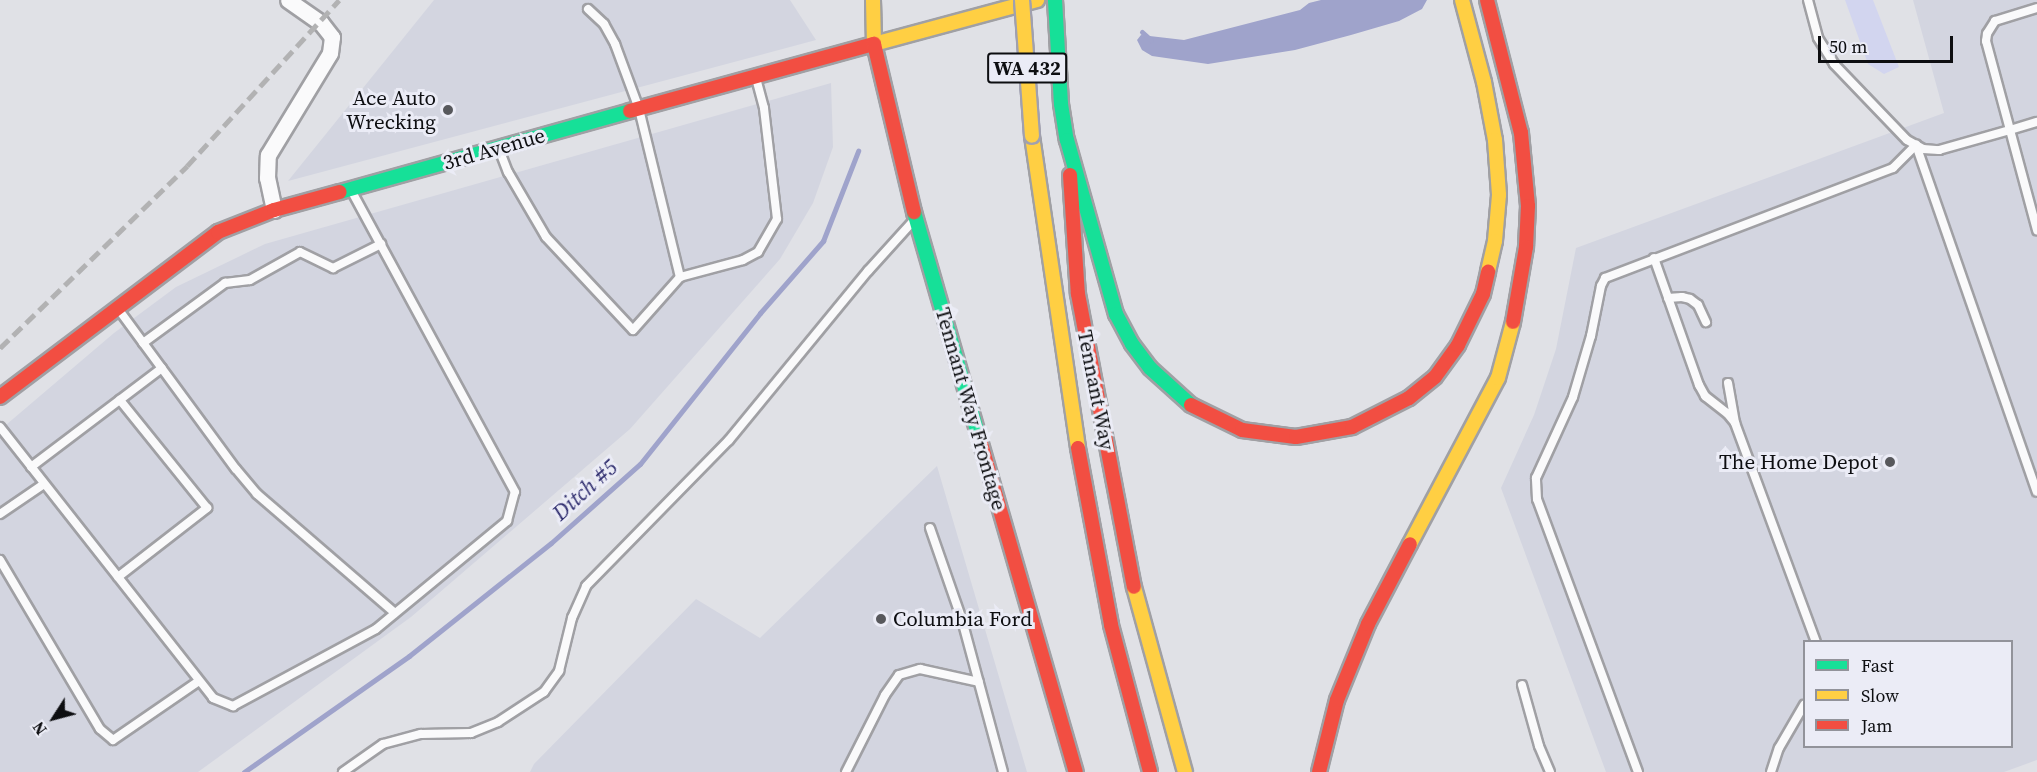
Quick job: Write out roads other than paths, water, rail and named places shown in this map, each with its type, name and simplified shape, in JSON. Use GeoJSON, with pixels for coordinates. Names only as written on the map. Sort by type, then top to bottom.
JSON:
{"type":"FeatureCollection","features":[{"type":"Feature","properties":{"kind":"main road","name":"Tennant Way Frontage"},"geometry":{"type":"LineString","coordinates":[[873,0],[874,44],[916,218],[1076,772]]}},
{"type":"Feature","properties":{"kind":"main road","name":"Tennant Way"},"geometry":{"type":"LineString","coordinates":[[1022,0],[1032,136],[1071,410],[1109,614],[1150,772]]}},
{"type":"Feature","properties":{"kind":"main road","name":"3rd Avenue"},"geometry":{"type":"LineString","coordinates":[[0,397],[218,232],[274,210],[1036,0]]}},
{"type":"Feature","properties":{"kind":"main road","name":"Tennant Way"},"geometry":{"type":"LineString","coordinates":[[1055,0],[1061,104],[1067,140],[1078,294],[1135,594],[1185,772]]}},
{"type":"Feature","properties":{"kind":"main road"},"geometry":{"type":"LineString","coordinates":[[1067,140],[1116,314],[1132,344],[1168,386],[1189,404],[1242,430],[1296,437],[1352,427],[1409,398],[1436,377],[1458,345],[1483,294],[1495,241],[1499,195],[1495,140],[1462,0]]}},
{"type":"Feature","properties":{"kind":"main road"},"geometry":{"type":"LineString","coordinates":[[1319,772],[1336,700],[1368,624],[1498,378],[1516,310],[1526,247],[1528,206],[1521,133],[1487,0]]}},
{"type":"Feature","properties":{"kind":"street"},"geometry":{"type":"LineString","coordinates":[[274,210],[267,178],[268,155],[330,53],[332,37],[321,22],[288,0]]}},
{"type":"Feature","properties":{"kind":"lane"},"geometry":{"type":"LineString","coordinates":[[1808,0],[1818,38],[1834,64],[1907,140],[1916,145],[1939,150],[2037,122]]}},
{"type":"Feature","properties":{"kind":"lane"},"geometry":{"type":"LineString","coordinates":[[2037,8],[1995,21],[1987,33],[1986,41],[2037,230]]}},
{"type":"Feature","properties":{"kind":"lane"},"geometry":{"type":"LineString","coordinates":[[588,9],[603,24],[615,44],[639,109],[680,277]]}},
{"type":"Feature","properties":{"kind":"lane"},"geometry":{"type":"LineString","coordinates":[[498,148],[508,172],[546,237],[633,330],[680,277],[743,260],[758,252],[777,219],[764,108],[756,77]]}},
{"type":"Feature","properties":{"kind":"lane"},"geometry":{"type":"LineString","coordinates":[[1638,772],[1537,499],[1536,478],[1574,398],[1591,336],[1600,286],[1605,278],[1614,273],[1893,168],[1916,145]]}},
{"type":"Feature","properties":{"kind":"lane"},"geometry":{"type":"LineString","coordinates":[[1916,145],[2037,492]]}},
{"type":"Feature","properties":{"kind":"lane"},"geometry":{"type":"LineString","coordinates":[[0,428],[213,698],[233,706],[376,629],[507,521],[515,492],[350,189]]}},
{"type":"Feature","properties":{"kind":"lane"},"geometry":{"type":"LineString","coordinates":[[342,772],[383,744],[421,734],[471,733],[498,722],[544,692],[559,671],[572,618],[586,586],[729,440],[868,271],[916,218]]}},
{"type":"Feature","properties":{"kind":"lane"},"geometry":{"type":"LineString","coordinates":[[143,343],[225,283],[250,280],[300,252],[333,268],[381,244]]}},
{"type":"Feature","properties":{"kind":"lane"},"geometry":{"type":"LineString","coordinates":[[1654,258],[1699,385],[1706,396],[1728,413],[1735,423]]}},
{"type":"Feature","properties":{"kind":"lane"},"geometry":{"type":"LineString","coordinates":[[1668,298],[1690,299],[1698,305],[1706,322]]}},
{"type":"Feature","properties":{"kind":"lane"},"geometry":{"type":"LineString","coordinates":[[118,308],[236,469],[257,494],[395,613]]}},
{"type":"Feature","properties":{"kind":"lane"},"geometry":{"type":"LineString","coordinates":[[31,467],[162,368]]}},
{"type":"Feature","properties":{"kind":"lane"},"geometry":{"type":"LineString","coordinates":[[1728,383],[1735,423],[1815,640]]}},
{"type":"Feature","properties":{"kind":"lane"},"geometry":{"type":"LineString","coordinates":[[118,578],[207,508],[120,400]]}},
{"type":"Feature","properties":{"kind":"lane"},"geometry":{"type":"LineString","coordinates":[[0,514],[44,484]]}},
{"type":"Feature","properties":{"kind":"lane"},"geometry":{"type":"LineString","coordinates":[[930,528],[962,620],[1003,772]]}},
{"type":"Feature","properties":{"kind":"lane"},"geometry":{"type":"LineString","coordinates":[[0,560],[100,729],[113,740],[200,681]]}},
{"type":"Feature","properties":{"kind":"lane"},"geometry":{"type":"LineString","coordinates":[[846,772],[885,695],[899,675],[920,669],[979,682]]}},
{"type":"Feature","properties":{"kind":"lane"},"geometry":{"type":"LineString","coordinates":[[1522,685],[1539,746],[1550,772]]}},
{"type":"Feature","properties":{"kind":"lane"},"geometry":{"type":"LineString","coordinates":[[1771,772],[1779,748],[1803,707]]}},
{"type":"Feature","properties":{"kind":"waterway"},"geometry":{"type":"LineString","coordinates":[[1142,32],[1151,40]]}},
{"type":"Feature","properties":{"kind":"waterway","name":"Ditch #5"},"geometry":{"type":"LineString","coordinates":[[244,772],[409,656],[551,543],[640,464],[760,313],[823,241],[858,151]]}},
{"type":"Feature","properties":{"kind":"railway"},"geometry":{"type":"LineString","coordinates":[[0,348],[187,166],[339,0]]}},
{"type":"Feature","properties":{"kind":"place","name":"Ace Auto Wrecking"},"geometry":{"type":"Point","coordinates":[448,110]}},
{"type":"Feature","properties":{"kind":"place","name":"The Home Depot"},"geometry":{"type":"Point","coordinates":[1890,462]}},
{"type":"Feature","properties":{"kind":"place","name":"Columbia Ford"},"geometry":{"type":"Point","coordinates":[881,619]}}]}
